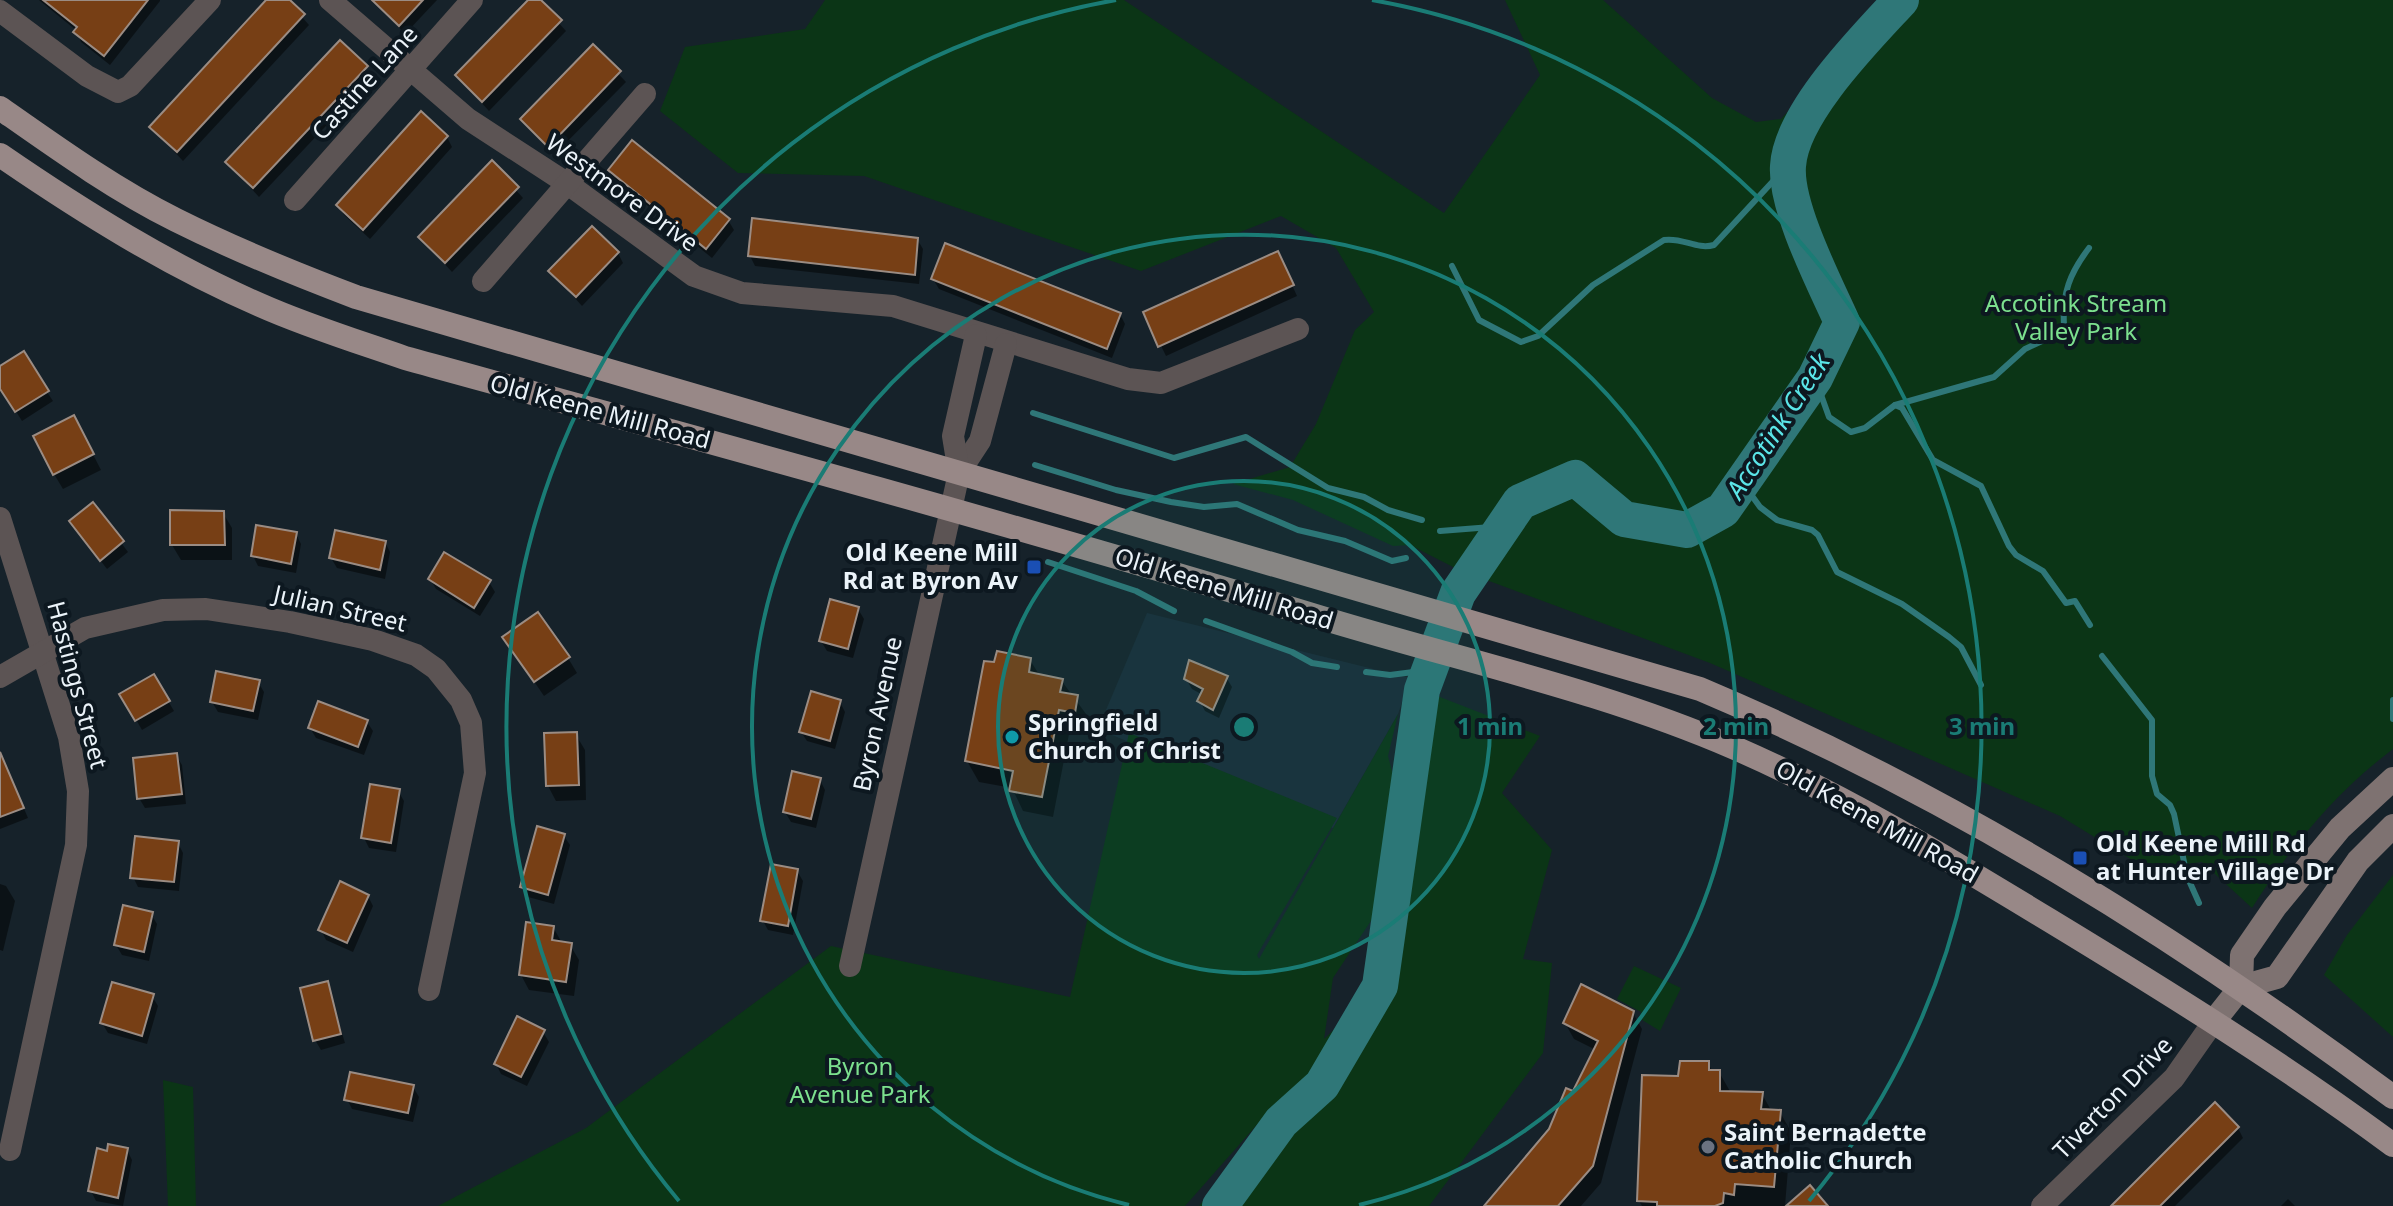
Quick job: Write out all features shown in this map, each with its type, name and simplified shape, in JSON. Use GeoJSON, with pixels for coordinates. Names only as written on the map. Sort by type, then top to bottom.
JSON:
{"type":"FeatureCollection","features":[{"type":"Feature","properties":{"kind":"main road","name":"Old Keene Mill Road"},"geometry":{"type":"LineString","coordinates":[[0,108],[80,165],[174,219],[344,292],[443,325],[1700,689],[1831,747],[1980,827],[2196,956],[2393,1097]]}},
{"type":"Feature","properties":{"kind":"main road","name":"Old Keene Mill Road"},"geometry":{"type":"LineString","coordinates":[[0,155],[68,202],[168,261],[261,306],[405,358],[1072,544],[1663,719],[1815,784],[1962,867],[2214,1021],[2306,1081],[2393,1145]]}},
{"type":"Feature","properties":{"kind":"street"},"geometry":{"type":"LineString","coordinates":[[0,11],[95,81],[118,92],[130,86],[210,0]]}},
{"type":"Feature","properties":{"kind":"street","name":"Westmore Drive"},"geometry":{"type":"LineString","coordinates":[[330,0],[468,119],[568,184],[667,260],[719,286],[763,296],[893,306],[1006,344],[1128,379],[1161,383],[1298,329]]}},
{"type":"Feature","properties":{"kind":"street","name":"Castine Lane"},"geometry":{"type":"LineString","coordinates":[[295,200],[472,0]]}},
{"type":"Feature","properties":{"kind":"street"},"geometry":{"type":"LineString","coordinates":[[483,281],[645,94]]}},
{"type":"Feature","properties":{"kind":"street"},"geometry":{"type":"LineString","coordinates":[[959,473],[953,436],[976,335]]}},
{"type":"Feature","properties":{"kind":"street"},"geometry":{"type":"LineString","coordinates":[[959,473],[980,441],[1006,344]]}},
{"type":"Feature","properties":{"kind":"street","name":"Byron Avenue"},"geometry":{"type":"LineString","coordinates":[[850,966],[959,473]]}},
{"type":"Feature","properties":{"kind":"street","name":"Hastings Street"},"geometry":{"type":"LineString","coordinates":[[0,518],[73,755],[78,824],[10,1150]]}},
{"type":"Feature","properties":{"kind":"street","name":"Julian Street"},"geometry":{"type":"LineString","coordinates":[[0,677],[71,634],[116,618],[163,610],[206,609],[373,640],[416,655],[436,669],[461,700],[471,723],[476,747],[475,773],[429,990]]}},
{"type":"Feature","properties":{"kind":"street"},"geometry":{"type":"LineString","coordinates":[[2241,987],[2242,955],[2275,907],[2340,828],[2393,779]]}},
{"type":"Feature","properties":{"kind":"street"},"geometry":{"type":"LineString","coordinates":[[2214,1021],[2241,987],[2277,977],[2358,861],[2393,826]]}},
{"type":"Feature","properties":{"kind":"street","name":"Tiverton Drive"},"geometry":{"type":"LineString","coordinates":[[2042,1206],[2174,1078],[2214,1021]]}},
{"type":"Feature","properties":{"kind":"shaded area"},"geometry":{"type":"Polygon","coordinates":[[[1147,613],[1410,678],[1398,714],[1333,828],[1098,729],[1147,613]]]}},
{"type":"Feature","properties":{"kind":"green space","name":"Accotink Stream Valley Park"},"geometry":{"type":"Polygon","coordinates":[[[825,0],[1124,0],[1444,213],[1540,75],[1505,0],[1603,0],[1712,98],[1756,122],[1781,119],[1890,0],[2393,0],[2393,749],[2352,784],[2315,822],[2252,908],[2202,862],[2147,869],[2060,816],[1710,663],[1457,569],[1410,545],[1393,546],[1293,500],[1233,484],[1290,467],[1316,424],[1355,330],[1374,312],[1336,248],[1281,216],[1141,271],[864,176],[738,173],[660,111],[685,47],[805,29],[825,0]]]}},
{"type":"Feature","properties":{"kind":"green space","name":"Byron Avenue Park"},"geometry":{"type":"Polygon","coordinates":[[[1422,690],[1540,736],[1502,793],[1552,850],[1523,959],[1552,963],[1543,1053],[1429,1206],[1199,1206],[1252,1142],[1269,1111],[1185,1206],[438,1206],[586,1128],[831,946],[1070,997],[1129,733],[1337,818],[1257,955],[1259,959],[1398,714],[1388,756],[1401,805],[1422,690]],[[1402,874],[1333,978],[1324,1039],[1380,986],[1402,874]]]}},
{"type":"Feature","properties":{"kind":"green space"},"geometry":{"type":"Polygon","coordinates":[[[2393,875],[2393,1037],[2324,975],[2347,935],[2393,875]]]}},
{"type":"Feature","properties":{"kind":"green space"},"geometry":{"type":"Polygon","coordinates":[[[1634,966],[1681,988],[1660,1031],[1639,1018],[1641,1012],[1617,999],[1634,966]]]}},
{"type":"Feature","properties":{"kind":"green space"},"geometry":{"type":"Polygon","coordinates":[[[163,1080],[193,1087],[196,1206],[168,1206],[163,1080]]]}},
{"type":"Feature","properties":{"kind":"building"},"geometry":{"type":"Polygon","coordinates":[[[43,0],[148,0],[104,56],[73,32],[77,27],[43,0]]]}},
{"type":"Feature","properties":{"kind":"building"},"geometry":{"type":"Polygon","coordinates":[[[266,0],[290,0],[305,14],[177,152],[149,127],[266,0]]]}},
{"type":"Feature","properties":{"kind":"building"},"geometry":{"type":"Polygon","coordinates":[[[372,0],[423,0],[399,26],[372,0]]]}},
{"type":"Feature","properties":{"kind":"building"},"geometry":{"type":"Polygon","coordinates":[[[528,0],[541,0],[562,20],[482,102],[455,75],[528,0]]]}},
{"type":"Feature","properties":{"kind":"building"},"geometry":{"type":"Polygon","coordinates":[[[340,40],[368,66],[253,188],[225,162],[340,40]]]}},
{"type":"Feature","properties":{"kind":"building"},"geometry":{"type":"Polygon","coordinates":[[[593,44],[621,71],[548,147],[520,119],[593,44]]]}},
{"type":"Feature","properties":{"kind":"building"},"geometry":{"type":"Polygon","coordinates":[[[421,111],[448,136],[363,230],[336,205],[421,111]]]}},
{"type":"Feature","properties":{"kind":"building"},"geometry":{"type":"Polygon","coordinates":[[[632,140],[730,219],[706,249],[608,170],[632,140]]]}},
{"type":"Feature","properties":{"kind":"building"},"geometry":{"type":"Polygon","coordinates":[[[492,160],[519,187],[445,263],[418,237],[492,160]]]}},
{"type":"Feature","properties":{"kind":"building"},"geometry":{"type":"Polygon","coordinates":[[[752,218],[918,238],[915,275],[748,256],[752,218]]]}},
{"type":"Feature","properties":{"kind":"building"},"geometry":{"type":"Polygon","coordinates":[[[592,226],[619,252],[576,297],[548,271],[592,226]]]}},
{"type":"Feature","properties":{"kind":"building"},"geometry":{"type":"Polygon","coordinates":[[[945,243],[1121,313],[1107,349],[931,279],[945,243]]]}},
{"type":"Feature","properties":{"kind":"building"},"geometry":{"type":"Polygon","coordinates":[[[1278,251],[1294,285],[1158,347],[1143,312],[1278,251]]]}},
{"type":"Feature","properties":{"kind":"building"},"geometry":{"type":"Polygon","coordinates":[[[24,351],[49,391],[15,412],[0,389],[0,366],[24,351]]]}},
{"type":"Feature","properties":{"kind":"building"},"geometry":{"type":"Polygon","coordinates":[[[74,415],[94,454],[53,475],[33,436],[74,415]]]}},
{"type":"Feature","properties":{"kind":"building"},"geometry":{"type":"Polygon","coordinates":[[[93,502],[124,541],[100,561],[69,521],[93,502]]]}},
{"type":"Feature","properties":{"kind":"building"},"geometry":{"type":"Polygon","coordinates":[[[170,510],[224,511],[225,545],[170,545],[170,510]]]}},
{"type":"Feature","properties":{"kind":"building"},"geometry":{"type":"Polygon","coordinates":[[[256,525],[297,532],[291,564],[251,556],[256,525]]]}},
{"type":"Feature","properties":{"kind":"building"},"geometry":{"type":"Polygon","coordinates":[[[335,530],[386,541],[380,570],[329,558],[335,530]]]}},
{"type":"Feature","properties":{"kind":"building"},"geometry":{"type":"Polygon","coordinates":[[[444,552],[491,580],[474,608],[428,579],[444,552]]]}},
{"type":"Feature","properties":{"kind":"building"},"geometry":{"type":"Polygon","coordinates":[[[830,599],[859,607],[848,649],[819,641],[830,599]]]}},
{"type":"Feature","properties":{"kind":"building"},"geometry":{"type":"Polygon","coordinates":[[[538,612],[570,657],[534,682],[502,637],[538,612]]]}},
{"type":"Feature","properties":{"kind":"building","name":"Springfield Church of Christ"},"geometry":{"type":"Polygon","coordinates":[[[997,651],[1031,658],[1029,672],[1063,679],[1060,692],[1078,695],[1075,713],[1059,710],[1042,797],[1009,791],[1013,771],[965,761],[984,661],[994,662],[997,651]]]}},
{"type":"Feature","properties":{"kind":"building"},"geometry":{"type":"Polygon","coordinates":[[[1189,660],[1228,676],[1213,710],[1197,701],[1203,689],[1184,679],[1189,660]]]}},
{"type":"Feature","properties":{"kind":"building"},"geometry":{"type":"Polygon","coordinates":[[[216,671],[260,680],[253,711],[210,702],[216,671]]]}},
{"type":"Feature","properties":{"kind":"building"},"geometry":{"type":"Polygon","coordinates":[[[154,674],[170,701],[135,721],[119,694],[154,674]]]}},
{"type":"Feature","properties":{"kind":"building"},"geometry":{"type":"Polygon","coordinates":[[[811,691],[841,700],[830,741],[799,732],[811,691]]]}},
{"type":"Feature","properties":{"kind":"building"},"geometry":{"type":"Polygon","coordinates":[[[318,701],[368,720],[358,747],[308,728],[318,701]]]}},
{"type":"Feature","properties":{"kind":"building"},"geometry":{"type":"Polygon","coordinates":[[[577,732],[579,785],[546,786],[544,733],[577,732]]]}},
{"type":"Feature","properties":{"kind":"building"},"geometry":{"type":"Polygon","coordinates":[[[0,752],[24,808],[0,817],[0,752]]]}},
{"type":"Feature","properties":{"kind":"building"},"geometry":{"type":"Polygon","coordinates":[[[177,753],[182,794],[137,799],[133,758],[177,753]]]}},
{"type":"Feature","properties":{"kind":"building"},"geometry":{"type":"Polygon","coordinates":[[[792,771],[821,778],[811,819],[783,812],[792,771]]]}},
{"type":"Feature","properties":{"kind":"building"},"geometry":{"type":"Polygon","coordinates":[[[370,784],[400,789],[391,843],[361,838],[370,784]]]}},
{"type":"Feature","properties":{"kind":"building"},"geometry":{"type":"Polygon","coordinates":[[[537,826],[565,834],[548,895],[520,887],[537,826]]]}},
{"type":"Feature","properties":{"kind":"building"},"geometry":{"type":"Polygon","coordinates":[[[135,836],[179,841],[174,882],[130,878],[135,836]]]}},
{"type":"Feature","properties":{"kind":"building"},"geometry":{"type":"Polygon","coordinates":[[[771,864],[798,869],[788,926],[760,921],[771,864]]]}},
{"type":"Feature","properties":{"kind":"building"},"geometry":{"type":"Polygon","coordinates":[[[340,881],[369,895],[347,943],[318,930],[340,881]]]}},
{"type":"Feature","properties":{"kind":"building"},"geometry":{"type":"Polygon","coordinates":[[[123,905],[153,912],[144,952],[114,945],[123,905]]]}},
{"type":"Feature","properties":{"kind":"building"},"geometry":{"type":"Polygon","coordinates":[[[526,922],[554,926],[552,940],[572,943],[566,982],[519,975],[526,922]]]}},
{"type":"Feature","properties":{"kind":"building"},"geometry":{"type":"Polygon","coordinates":[[[328,981],[341,1034],[313,1041],[300,988],[328,981]]]}},
{"type":"Feature","properties":{"kind":"building"},"geometry":{"type":"Polygon","coordinates":[[[112,982],[154,994],[142,1036],[100,1023],[112,982]]]}},
{"type":"Feature","properties":{"kind":"building"},"geometry":{"type":"Polygon","coordinates":[[[1581,984],[1634,1011],[1593,1166],[1558,1206],[1484,1206],[1549,1129],[1566,1088],[1573,1091],[1598,1041],[1563,1023],[1581,984]]]}},
{"type":"Feature","properties":{"kind":"building"},"geometry":{"type":"Polygon","coordinates":[[[517,1016],[545,1030],[521,1077],[494,1064],[517,1016]]]}},
{"type":"Feature","properties":{"kind":"building","name":"Saint Bernadette Catholic Church"},"geometry":{"type":"Polygon","coordinates":[[[1680,1061],[1709,1061],[1709,1070],[1720,1070],[1720,1091],[1763,1092],[1761,1109],[1781,1110],[1774,1187],[1735,1184],[1734,1195],[1724,1193],[1723,1203],[1715,1206],[1657,1206],[1657,1202],[1637,1201],[1642,1075],[1678,1076],[1680,1061]]]}},
{"type":"Feature","properties":{"kind":"building"},"geometry":{"type":"Polygon","coordinates":[[[350,1072],[414,1085],[408,1113],[344,1100],[350,1072]]]}},
{"type":"Feature","properties":{"kind":"building"},"geometry":{"type":"Polygon","coordinates":[[[2215,1102],[2239,1127],[2160,1206],[2111,1206],[2215,1102]]]}},
{"type":"Feature","properties":{"kind":"building"},"geometry":{"type":"Polygon","coordinates":[[[108,1144],[128,1148],[118,1198],[88,1191],[97,1148],[107,1151],[108,1144]]]}},
{"type":"Feature","properties":{"kind":"building"},"geometry":{"type":"Polygon","coordinates":[[[1810,1185],[1828,1206],[1786,1206],[1810,1185]]]}},
{"type":"Feature","properties":{"kind":"waterway","name":"Accotink Creek"},"geometry":{"type":"LineString","coordinates":[[1220,1206],[1281,1122],[1322,1085],[1380,986],[1422,690],[1458,593],[1520,502],[1575,478],[1624,519],[1687,530],[1723,510],[1815,378],[1842,322],[1793,202],[1788,166],[1792,145],[1802,123],[1832,77],[1901,0]]}},
{"type":"Feature","properties":{"kind":"waterway"},"geometry":{"type":"LineString","coordinates":[[1452,266],[1479,320],[1521,342],[1538,336],[1593,285],[1664,240],[1714,245],[1788,165]]}},
{"type":"Feature","properties":{"kind":"waterway"},"geometry":{"type":"LineString","coordinates":[[1815,378],[1829,417],[1851,432],[1865,428],[1895,405],[1994,377],[2025,349],[2055,335],[2064,325],[2064,303],[2069,284],[2089,248]]}},
{"type":"Feature","properties":{"kind":"waterway"},"geometry":{"type":"LineString","coordinates":[[1895,405],[1902,408],[1933,460],[1981,486],[2016,555],[2043,571],[2066,603],[2075,601],[2090,625]]}},
{"type":"Feature","properties":{"kind":"waterway"},"geometry":{"type":"LineString","coordinates":[[1033,413],[1174,458],[1246,437],[1328,488],[1364,497],[1388,510],[1422,520]]}},
{"type":"Feature","properties":{"kind":"waterway"},"geometry":{"type":"LineString","coordinates":[[1035,465],[1116,490],[1171,502],[1204,507],[1237,504],[1298,530],[1345,541],[1392,561],[1406,558]]}},
{"type":"Feature","properties":{"kind":"waterway"},"geometry":{"type":"LineString","coordinates":[[1742,482],[1760,507],[1777,520],[1812,530],[1818,535],[1837,572],[1902,604],[1961,647],[1981,685]]}},
{"type":"Feature","properties":{"kind":"waterway"},"geometry":{"type":"LineString","coordinates":[[1440,531],[1504,526]]}},
{"type":"Feature","properties":{"kind":"waterway"},"geometry":{"type":"LineString","coordinates":[[1048,562],[1136,591],[1174,611]]}},
{"type":"Feature","properties":{"kind":"waterway"},"geometry":{"type":"LineString","coordinates":[[1206,621],[1292,652],[1312,663],[1337,667]]}},
{"type":"Feature","properties":{"kind":"waterway"},"geometry":{"type":"LineString","coordinates":[[2102,656],[2152,720],[2152,776],[2157,794],[2170,805],[2174,814],[2187,876],[2199,903]]}},
{"type":"Feature","properties":{"kind":"waterway"},"geometry":{"type":"LineString","coordinates":[[1366,672],[1390,675],[1429,670]]}},
{"type":"Feature","properties":{"kind":"waterway"},"geometry":{"type":"LineString","coordinates":[[2393,700],[2393,719]]}},
{"type":"Feature","properties":{"kind":"place","name":"Old Keene Mill Rd at Byron Av"},"geometry":{"type":"Point","coordinates":[1034,567]}},
{"type":"Feature","properties":{"kind":"place","name":"Springfield Church of Christ"},"geometry":{"type":"Point","coordinates":[1012,737]}},
{"type":"Feature","properties":{"kind":"place","name":"Old Keene Mill Rd at Hunter Village Dr"},"geometry":{"type":"Point","coordinates":[2080,858]}},
{"type":"Feature","properties":{"kind":"place","name":"Saint Bernadette Catholic Church"},"geometry":{"type":"Point","coordinates":[1708,1147]}}]}
